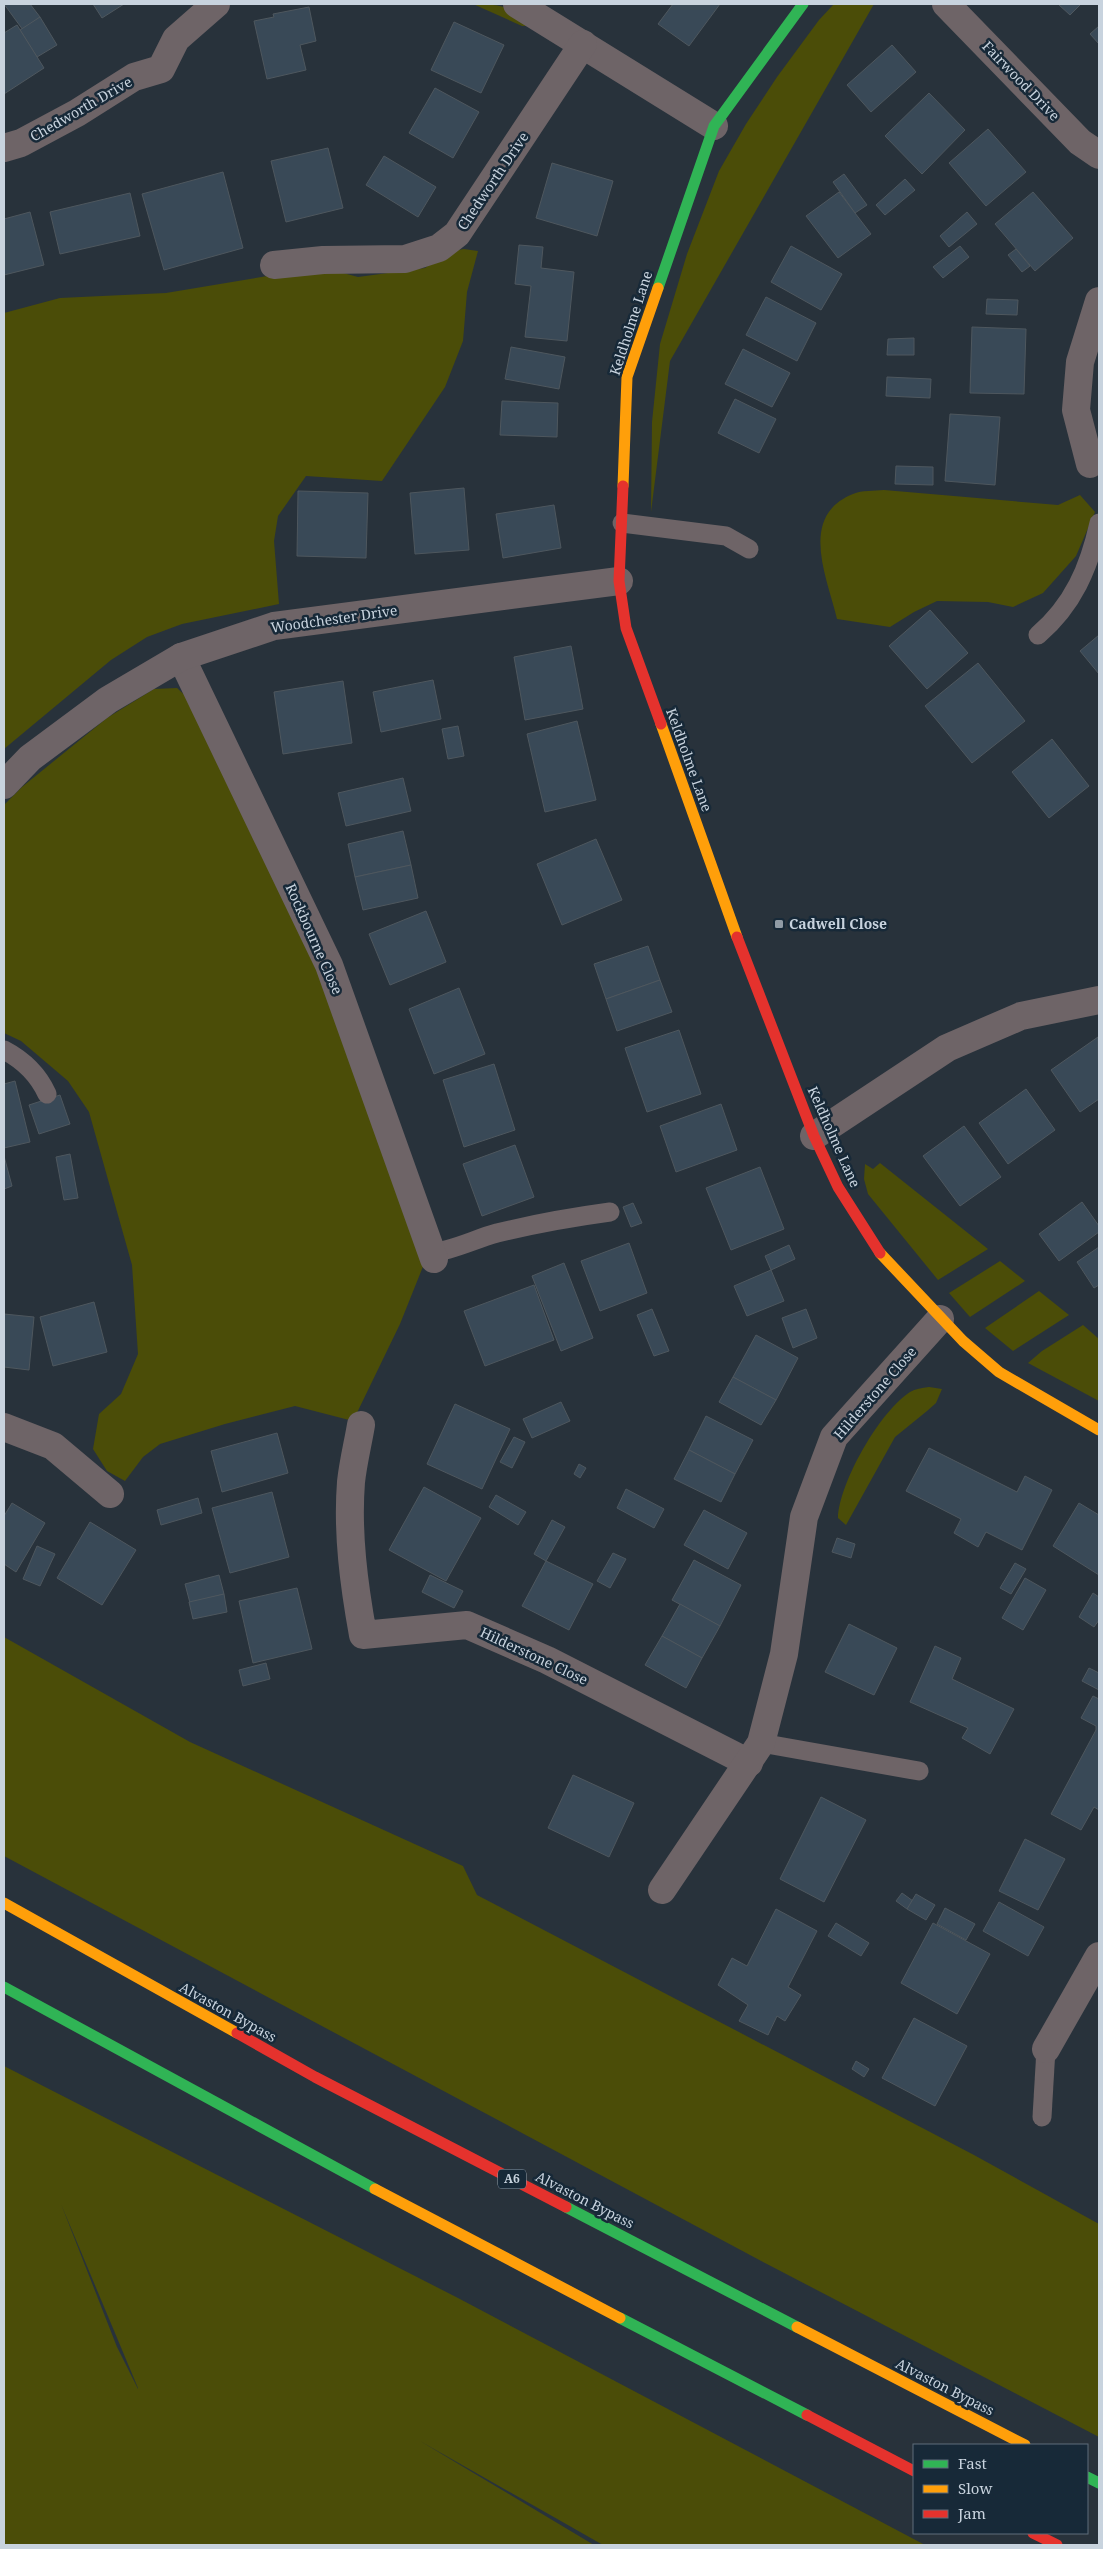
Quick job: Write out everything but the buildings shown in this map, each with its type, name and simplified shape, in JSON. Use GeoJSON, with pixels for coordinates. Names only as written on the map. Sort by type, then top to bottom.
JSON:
{"type":"FeatureCollection","features":[{"type":"Feature","properties":{"kind":"main road","name":"Keldholme Lane"},"geometry":{"type":"LineString","coordinates":[[803,4],[714,126],[627,378],[619,581],[629,637],[736,934],[814,1136],[838,1187],[885,1260],[940,1319],[999,1372],[1037,1396],[1099,1430]]}},
{"type":"Feature","properties":{"kind":"main road","name":"Alvaston Bypass"},"geometry":{"type":"LineString","coordinates":[[4,1903],[315,2077],[1023,2444]]}},
{"type":"Feature","properties":{"kind":"main road"},"geometry":{"type":"LineString","coordinates":[[4,1987],[302,2152],[913,2470]]}},
{"type":"Feature","properties":{"kind":"main road"},"geometry":{"type":"LineString","coordinates":[[1088,2478],[1099,2484]]}},
{"type":"Feature","properties":{"kind":"main road"},"geometry":{"type":"LineString","coordinates":[[1035,2534],[1057,2545]]}},
{"type":"Feature","properties":{"kind":"street","name":"Chedworth Drive"},"geometry":{"type":"LineString","coordinates":[[4,148],[22,143],[77,113],[134,77],[161,69],[176,39],[216,4]]}},
{"type":"Feature","properties":{"kind":"street"},"geometry":{"type":"LineString","coordinates":[[517,4],[714,126]]}},
{"type":"Feature","properties":{"kind":"street","name":"Fairwood Drive"},"geometry":{"type":"LineString","coordinates":[[946,4],[1080,142],[1099,155]]}},
{"type":"Feature","properties":{"kind":"street","name":"Chedworth Drive"},"geometry":{"type":"LineString","coordinates":[[274,265],[323,260],[405,260],[439,248],[457,234],[584,44]]}},
{"type":"Feature","properties":{"kind":"street"},"geometry":{"type":"LineString","coordinates":[[1095,469],[1076,410],[1080,362],[1099,301]]}},
{"type":"Feature","properties":{"kind":"street","name":"Woodchester Drive"},"geometry":{"type":"LineString","coordinates":[[4,785],[30,758],[108,700],[181,657],[274,626],[619,581]]}},
{"type":"Feature","properties":{"kind":"street","name":"Rockbourne Close"},"geometry":{"type":"LineString","coordinates":[[181,657],[329,965],[433,1256]]}},
{"type":"Feature","properties":{"kind":"street"},"geometry":{"type":"LineString","coordinates":[[814,1136],[947,1048],[1021,1016],[1099,1000]]}},
{"type":"Feature","properties":{"kind":"street","name":"Hilderstone Close"},"geometry":{"type":"LineString","coordinates":[[662,1890],[755,1753],[784,1654],[792,1587],[804,1517],[834,1437],[940,1319]]}},
{"type":"Feature","properties":{"kind":"street","name":"Hilderstone Close"},"geometry":{"type":"LineString","coordinates":[[361,1425],[352,1481],[351,1531],[354,1586],[363,1635],[467,1626],[755,1753]]}},
{"type":"Feature","properties":{"kind":"street"},"geometry":{"type":"LineString","coordinates":[[4,1427],[53,1446],[110,1494]]}},
{"type":"Feature","properties":{"kind":"street"},"geometry":{"type":"LineString","coordinates":[[1046,2049],[1099,1956]]}},
{"type":"Feature","properties":{"kind":"lane"},"geometry":{"type":"LineString","coordinates":[[622,523],[726,536],[748,549]]}},
{"type":"Feature","properties":{"kind":"lane"},"geometry":{"type":"LineString","coordinates":[[1038,635],[1057,619],[1078,586],[1092,555],[1099,523]]}},
{"type":"Feature","properties":{"kind":"lane"},"geometry":{"type":"LineString","coordinates":[[4,1050],[15,1056],[40,1078],[47,1094]]}},
{"type":"Feature","properties":{"kind":"lane"},"geometry":{"type":"LineString","coordinates":[[433,1256],[496,1233],[610,1212]]}},
{"type":"Feature","properties":{"kind":"lane"},"geometry":{"type":"LineString","coordinates":[[755,1753],[919,1771]]}},
{"type":"Feature","properties":{"kind":"lane"},"geometry":{"type":"LineString","coordinates":[[1042,2117],[1046,2049]]}},
{"type":"Feature","properties":{"kind":"shaded area"},"geometry":{"type":"Polygon","coordinates":[[[473,4],[498,6],[513,10],[533,26],[522,26],[473,4]]]}},
{"type":"Feature","properties":{"kind":"shaded area"},"geometry":{"type":"Polygon","coordinates":[[[834,4],[874,4],[670,361],[651,512],[652,422],[660,344],[687,254],[719,171],[746,124],[777,77],[819,20],[834,4]]]}},
{"type":"Feature","properties":{"kind":"shaded area"},"geometry":{"type":"Polygon","coordinates":[[[464,249],[478,251],[467,292],[463,341],[445,387],[382,481],[306,476],[278,516],[274,541],[279,604],[182,624],[147,637],[111,660],[4,749],[4,313],[60,298],[166,293],[321,267],[358,277],[425,268],[446,252],[464,249]]]}},
{"type":"Feature","properties":{"kind":"shaded area"},"geometry":{"type":"Polygon","coordinates":[[[884,490],[1058,505],[1080,495],[1095,512],[1076,556],[1043,593],[1013,607],[988,602],[937,601],[914,612],[890,627],[837,619],[823,567],[821,549],[821,532],[826,517],[836,504],[853,494],[864,491],[884,490]]]}},
{"type":"Feature","properties":{"kind":"shaded area"},"geometry":{"type":"Polygon","coordinates":[[[177,688],[192,702],[324,965],[428,1254],[400,1324],[353,1421],[295,1406],[225,1424],[160,1444],[143,1457],[125,1481],[107,1471],[93,1449],[99,1414],[121,1394],[138,1354],[132,1265],[89,1112],[68,1081],[21,1041],[4,1033],[4,805],[22,787],[107,718],[154,689],[177,688]]]}},
{"type":"Feature","properties":{"kind":"shaded area"},"geometry":{"type":"Polygon","coordinates":[[[880,1163],[988,1249],[938,1280],[868,1194],[864,1179],[865,1164],[873,1169],[880,1163]]]}},
{"type":"Feature","properties":{"kind":"shaded area"},"geometry":{"type":"Polygon","coordinates":[[[1000,1261],[1025,1281],[970,1317],[949,1293],[1000,1261]]]}},
{"type":"Feature","properties":{"kind":"shaded area"},"geometry":{"type":"Polygon","coordinates":[[[1039,1291],[1069,1315],[1013,1351],[985,1328],[1039,1291]]]}},
{"type":"Feature","properties":{"kind":"shaded area"},"geometry":{"type":"Polygon","coordinates":[[[1083,1325],[1099,1339],[1099,1401],[1028,1363],[1042,1351],[1083,1325]]]}},
{"type":"Feature","properties":{"kind":"shaded area"},"geometry":{"type":"Polygon","coordinates":[[[929,1387],[942,1389],[936,1403],[895,1437],[846,1525],[838,1518],[840,1503],[845,1486],[863,1449],[874,1431],[898,1401],[912,1391],[929,1387]]]}},
{"type":"Feature","properties":{"kind":"shaded area"},"geometry":{"type":"Polygon","coordinates":[[[4,1637],[190,1742],[463,1866],[477,1895],[974,2155],[1099,2224],[1099,2437],[765,2263],[4,1856],[4,1637]]]}},
{"type":"Feature","properties":{"kind":"shaded area"},"geometry":{"type":"Polygon","coordinates":[[[4,2066],[458,2298],[925,2545],[603,2545],[420,2441],[594,2545],[4,2545],[4,2066]],[[61,2204],[117,2347],[138,2388],[61,2204]]]}},
{"type":"Feature","properties":{"kind":"traffic: fast"},"geometry":{"type":"LineString","coordinates":[[658,288],[714,126],[803,4]]}},
{"type":"Feature","properties":{"kind":"traffic: fast"},"geometry":{"type":"LineString","coordinates":[[4,1987],[375,2189]]}},
{"type":"Feature","properties":{"kind":"traffic: fast"},"geometry":{"type":"LineString","coordinates":[[566,2207],[797,2327]]}},
{"type":"Feature","properties":{"kind":"traffic: fast"},"geometry":{"type":"LineString","coordinates":[[620,2318],[807,2415]]}},
{"type":"Feature","properties":{"kind":"traffic: fast"},"geometry":{"type":"LineString","coordinates":[[1088,2478],[1099,2483]]}},
{"type":"Feature","properties":{"kind":"traffic: slow"},"geometry":{"type":"LineString","coordinates":[[623,486],[627,377],[658,288]]}},
{"type":"Feature","properties":{"kind":"traffic: slow"},"geometry":{"type":"LineString","coordinates":[[661,724],[737,937]]}},
{"type":"Feature","properties":{"kind":"traffic: slow"},"geometry":{"type":"LineString","coordinates":[[880,1253],[963,1341],[999,1372],[1099,1430]]}},
{"type":"Feature","properties":{"kind":"traffic: slow"},"geometry":{"type":"LineString","coordinates":[[4,1903],[237,2033]]}},
{"type":"Feature","properties":{"kind":"traffic: slow"},"geometry":{"type":"LineString","coordinates":[[375,2189],[620,2318]]}},
{"type":"Feature","properties":{"kind":"traffic: slow"},"geometry":{"type":"LineString","coordinates":[[797,2327],[1023,2444]]}},
{"type":"Feature","properties":{"kind":"traffic: jam"},"geometry":{"type":"LineString","coordinates":[[623,486],[619,581],[626,628],[661,724]]}},
{"type":"Feature","properties":{"kind":"traffic: jam"},"geometry":{"type":"LineString","coordinates":[[737,937],[814,1136],[838,1187],[880,1253]]}},
{"type":"Feature","properties":{"kind":"traffic: jam"},"geometry":{"type":"LineString","coordinates":[[237,2033],[315,2077],[566,2207]]}},
{"type":"Feature","properties":{"kind":"traffic: jam"},"geometry":{"type":"LineString","coordinates":[[807,2415],[913,2470]]}},
{"type":"Feature","properties":{"kind":"traffic: jam"},"geometry":{"type":"LineString","coordinates":[[1035,2534],[1057,2545]]}},
{"type":"Feature","properties":{"kind":"place","name":"Cadwell Close"},"geometry":{"type":"Point","coordinates":[779,924]}}]}
